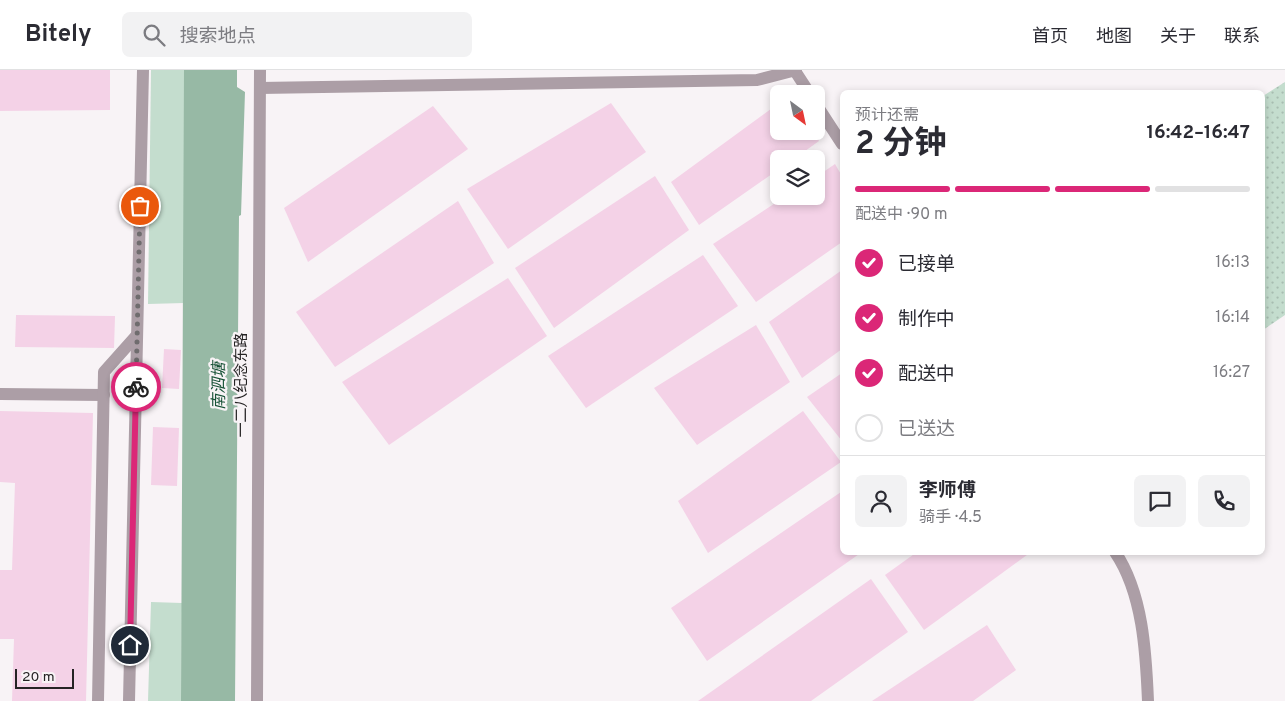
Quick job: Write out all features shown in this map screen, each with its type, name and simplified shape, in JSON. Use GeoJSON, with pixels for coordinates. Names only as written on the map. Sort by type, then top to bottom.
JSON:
{"type":"FeatureCollection","features":[{"type":"Feature","properties":{"kind":"street"},"geometry":{"type":"LineString","coordinates":[[129,701],[142,70]]}},
{"type":"Feature","properties":{"kind":"street","name":"一二八纪念东路"},"geometry":{"type":"LineString","coordinates":[[257,701],[260,70]]}},
{"type":"Feature","properties":{"kind":"street"},"geometry":{"type":"LineString","coordinates":[[260,88],[756,80],[795,70],[804,85]]}},
{"type":"Feature","properties":{"kind":"street"},"geometry":{"type":"LineString","coordinates":[[825,118],[840,141]]}},
{"type":"Feature","properties":{"kind":"street"},"geometry":{"type":"LineString","coordinates":[[98,701],[104,372],[137,335]]}},
{"type":"Feature","properties":{"kind":"street"},"geometry":{"type":"LineString","coordinates":[[0,394],[104,395]]}},
{"type":"Feature","properties":{"kind":"street"},"geometry":{"type":"LineString","coordinates":[[1117,555],[1136,595],[1148,701]]}},
{"type":"Feature","properties":{"kind":"shaded area"},"geometry":{"type":"Polygon","coordinates":[[[151,70],[184,70],[184,303],[148,304],[151,70]]]}},
{"type":"Feature","properties":{"kind":"shaded area"},"geometry":{"type":"Polygon","coordinates":[[[1285,82],[1285,315],[1265,329],[1265,95],[1285,82]]]}},
{"type":"Feature","properties":{"kind":"shaded area"},"geometry":{"type":"Polygon","coordinates":[[[151,602],[182,603],[181,701],[148,701],[151,602]]]}},
{"type":"Feature","properties":{"kind":"water","name":"南泗塘"},"geometry":{"type":"Polygon","coordinates":[[[184,70],[237,70],[237,87],[245,92],[241,215],[239,216],[235,701],[181,701],[184,70]]]}},
{"type":"Feature","properties":{"kind":"building"},"geometry":{"type":"Polygon","coordinates":[[[0,70],[110,70],[110,110],[0,111],[0,70]]]}},
{"type":"Feature","properties":{"kind":"building"},"geometry":{"type":"Polygon","coordinates":[[[611,103],[646,152],[508,249],[467,189],[611,103]]]}},
{"type":"Feature","properties":{"kind":"building"},"geometry":{"type":"Polygon","coordinates":[[[433,106],[468,149],[308,262],[284,208],[433,106]]]}},
{"type":"Feature","properties":{"kind":"building"},"geometry":{"type":"Polygon","coordinates":[[[770,110],[770,140],[819,141],[806,150],[770,150],[770,175],[699,225],[671,182],[770,110]]]}},
{"type":"Feature","properties":{"kind":"building"},"geometry":{"type":"Polygon","coordinates":[[[835,164],[840,173],[840,243],[756,302],[713,244],[772,205],[825,205],[825,171],[835,164]]]}},
{"type":"Feature","properties":{"kind":"building"},"geometry":{"type":"Polygon","coordinates":[[[655,176],[689,230],[554,328],[515,268],[655,176]]]}},
{"type":"Feature","properties":{"kind":"building"},"geometry":{"type":"Polygon","coordinates":[[[458,201],[494,263],[335,367],[296,312],[458,201]]]}},
{"type":"Feature","properties":{"kind":"building"},"geometry":{"type":"Polygon","coordinates":[[[703,255],[738,306],[586,408],[548,356],[703,255]]]}},
{"type":"Feature","properties":{"kind":"building"},"geometry":{"type":"Polygon","coordinates":[[[840,271],[840,350],[802,378],[769,322],[840,271]]]}},
{"type":"Feature","properties":{"kind":"building"},"geometry":{"type":"Polygon","coordinates":[[[508,278],[547,336],[389,445],[342,382],[508,278]]]}},
{"type":"Feature","properties":{"kind":"building"},"geometry":{"type":"Polygon","coordinates":[[[16,315],[115,316],[114,348],[15,347],[16,315]]]}},
{"type":"Feature","properties":{"kind":"building"},"geometry":{"type":"Polygon","coordinates":[[[756,325],[790,382],[697,445],[654,388],[756,325]]]}},
{"type":"Feature","properties":{"kind":"building"},"geometry":{"type":"Polygon","coordinates":[[[164,349],[181,350],[179,389],[162,388],[164,349]]]}},
{"type":"Feature","properties":{"kind":"building"},"geometry":{"type":"Polygon","coordinates":[[[840,374],[840,438],[807,397],[840,374]]]}},
{"type":"Feature","properties":{"kind":"building"},"geometry":{"type":"Polygon","coordinates":[[[0,411],[93,413],[86,701],[12,701],[14,639],[0,639],[0,570],[12,570],[15,483],[0,482],[0,411]]]}},
{"type":"Feature","properties":{"kind":"building"},"geometry":{"type":"Polygon","coordinates":[[[803,411],[840,461],[840,463],[708,553],[678,501],[803,411]]]}},
{"type":"Feature","properties":{"kind":"building"},"geometry":{"type":"Polygon","coordinates":[[[153,427],[179,428],[177,486],[151,485],[153,427]]]}},
{"type":"Feature","properties":{"kind":"building"},"geometry":{"type":"Polygon","coordinates":[[[840,493],[840,555],[858,555],[707,661],[671,608],[840,493]]]}},
{"type":"Feature","properties":{"kind":"building"},"geometry":{"type":"Polygon","coordinates":[[[913,555],[1027,555],[924,630],[885,575],[913,555]]]}},
{"type":"Feature","properties":{"kind":"building"},"geometry":{"type":"Polygon","coordinates":[[[871,579],[908,632],[811,701],[698,701],[871,579]]]}},
{"type":"Feature","properties":{"kind":"building"},"geometry":{"type":"Polygon","coordinates":[[[987,625],[1016,670],[973,701],[872,701],[987,625]]]}},
{"type":"Feature","properties":{"kind":"way so far"},"geometry":{"type":"LineString","coordinates":[[136,387],[140,206]]}},
{"type":"Feature","properties":{"kind":"route"},"geometry":{"type":"LineString","coordinates":[[130,645],[136,387]]}}]}
